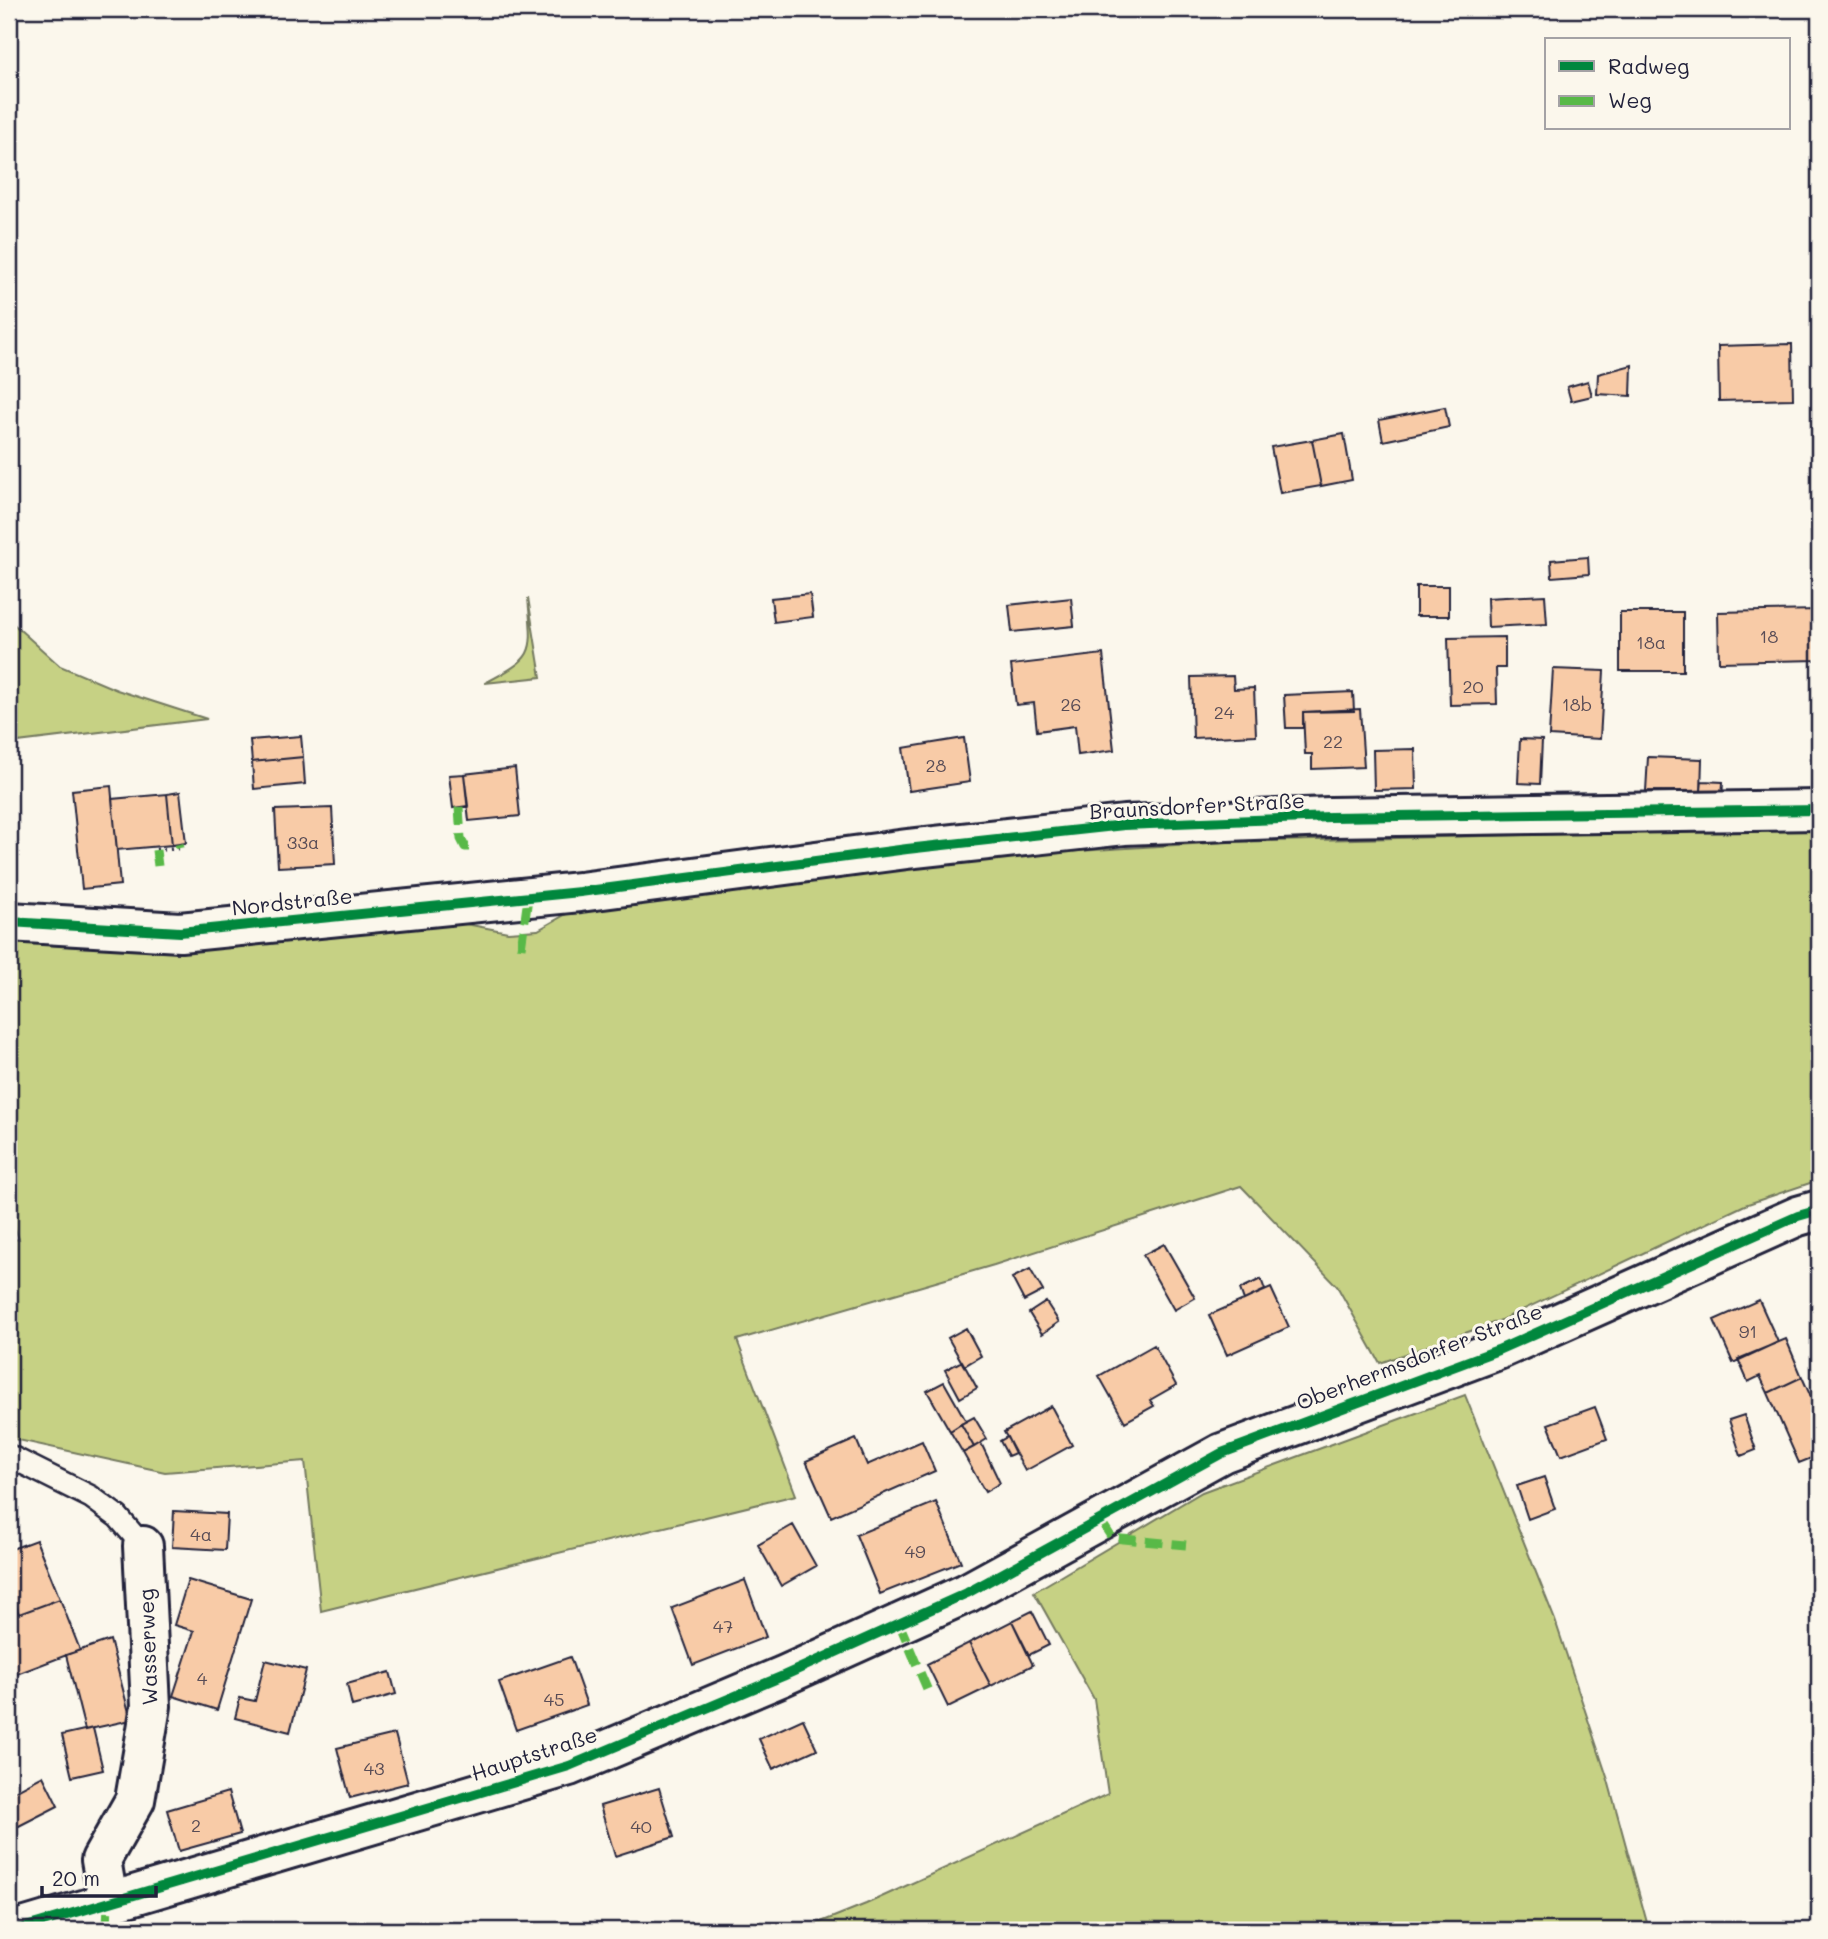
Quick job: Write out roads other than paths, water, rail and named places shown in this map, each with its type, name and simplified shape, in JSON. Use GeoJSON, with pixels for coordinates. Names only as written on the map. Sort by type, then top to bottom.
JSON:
{"type":"FeatureCollection","features":[{"type":"Feature","properties":{"kind":"street","name":"Braunsdorfer Straße"},"geometry":{"type":"LineString","coordinates":[[580,892],[907,849],[1124,825],[1330,817],[1819,810]]}},
{"type":"Feature","properties":{"kind":"street","name":"Nordstraße"},"geometry":{"type":"LineString","coordinates":[[9,922],[180,932],[580,892]]}},
{"type":"Feature","properties":{"kind":"street","name":"Oberhermsdorfer Straße"},"geometry":{"type":"LineString","coordinates":[[1041,1555],[1222,1453],[1498,1350],[1798,1216],[1819,1210]]}},
{"type":"Feature","properties":{"kind":"street","name":"Wasserweg"},"geometry":{"type":"LineString","coordinates":[[108,1900],[101,1860],[135,1800],[151,1706],[143,1546]]}},
{"type":"Feature","properties":{"kind":"street","name":"Hauptstraße"},"geometry":{"type":"LineString","coordinates":[[16,1930],[108,1900],[569,1766],[783,1676],[967,1593],[1041,1555]]}},
{"type":"Feature","properties":{"kind":"lane","name":"Wasserweg"},"geometry":{"type":"LineString","coordinates":[[9,1456],[91,1497],[118,1517],[143,1546]]}}]}
